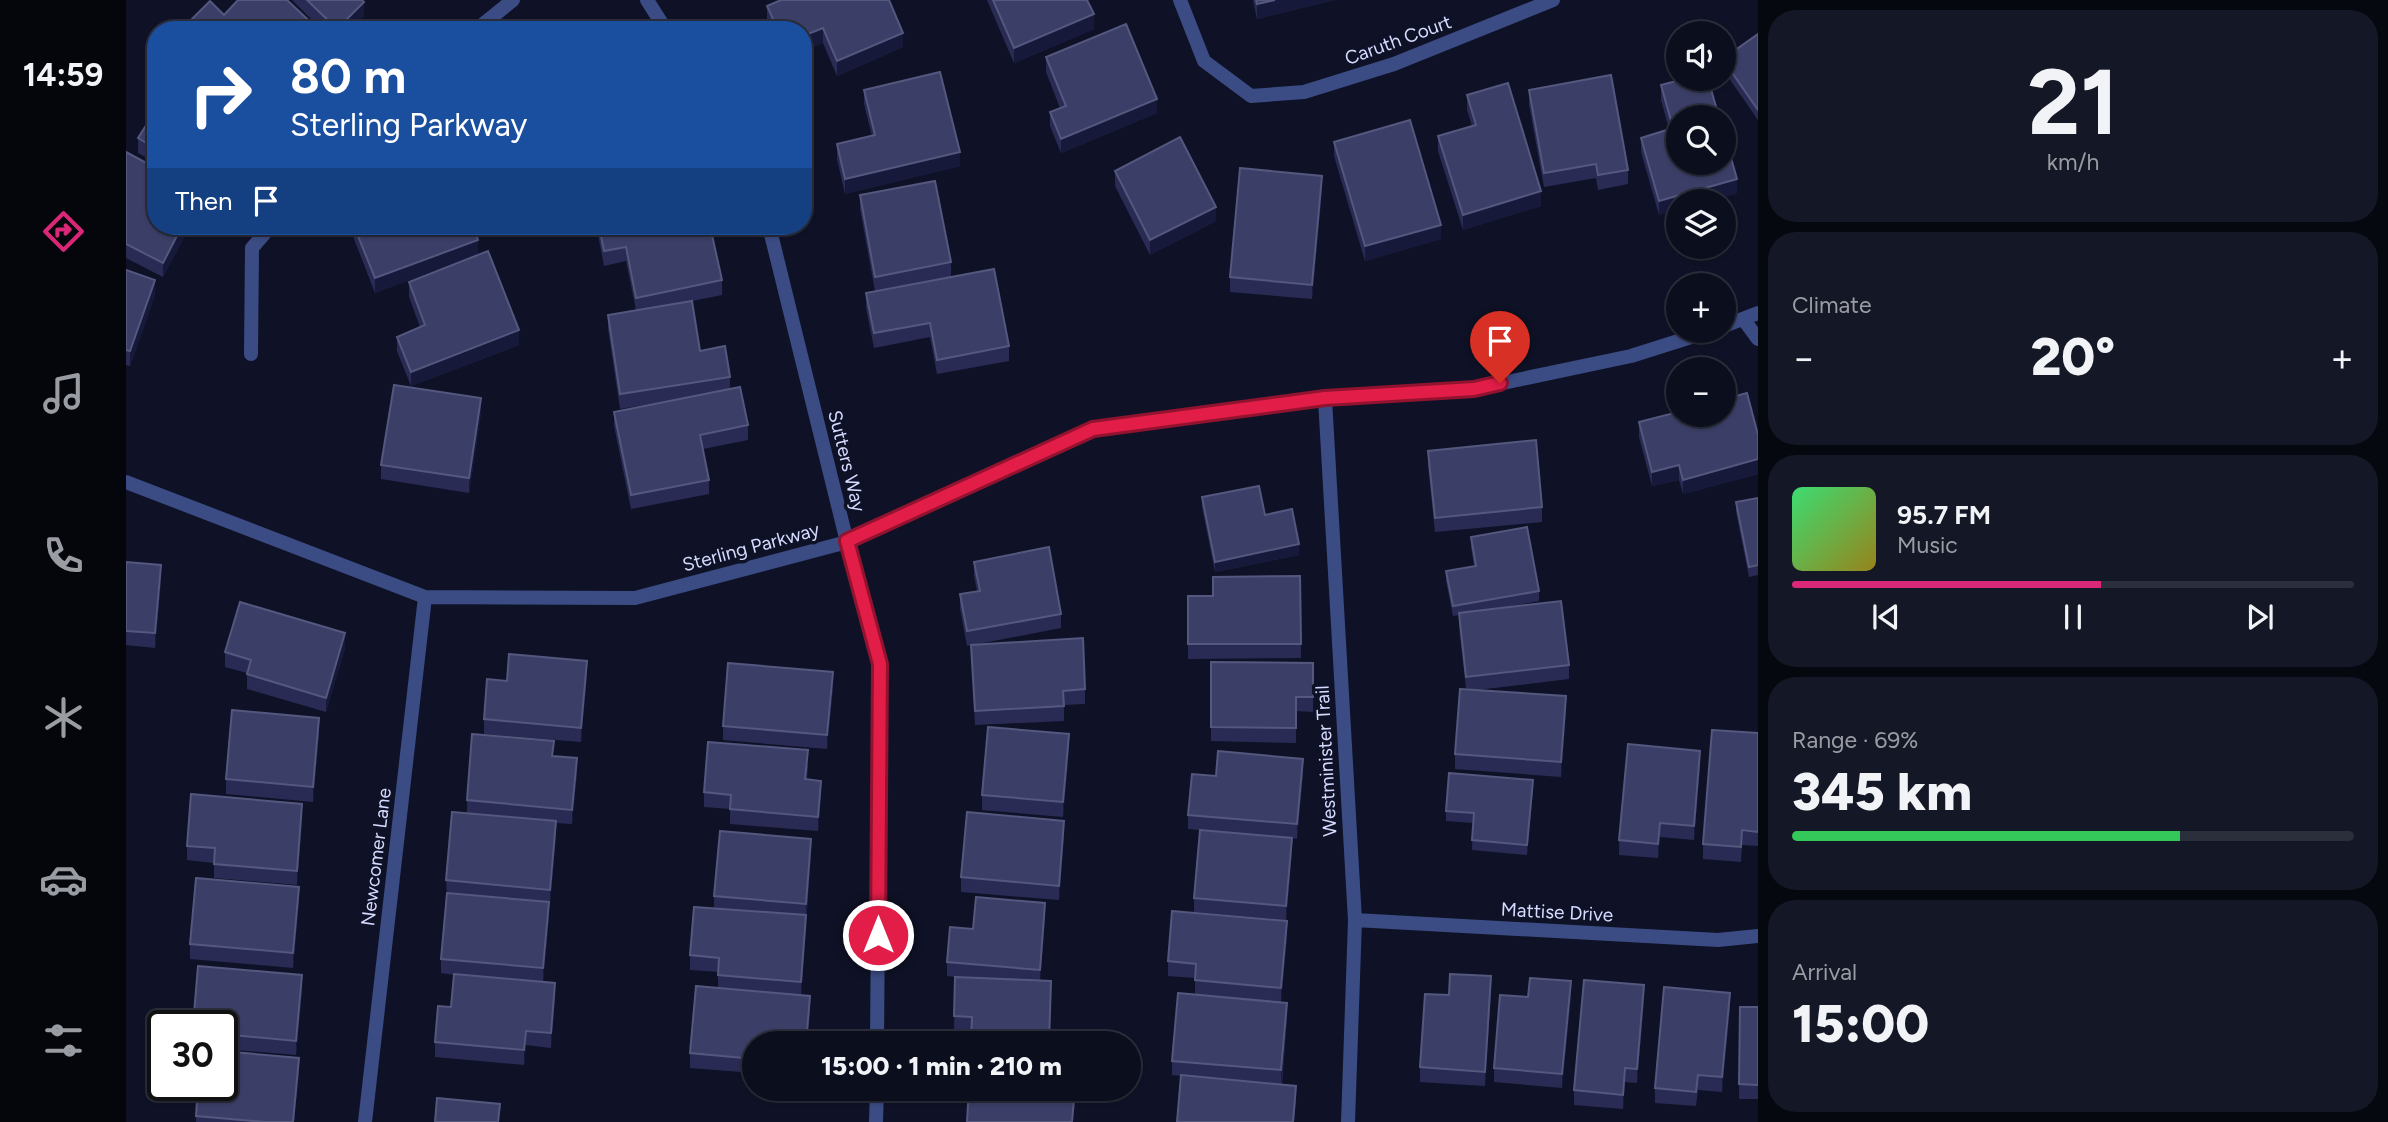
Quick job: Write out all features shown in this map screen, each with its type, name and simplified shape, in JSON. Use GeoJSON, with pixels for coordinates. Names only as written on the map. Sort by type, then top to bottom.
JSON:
{"type":"FeatureCollection","features":[{"type":"Feature","properties":{"kind":"street"},"geometry":{"type":"LineString","coordinates":[[487,21],[513,0]]}},
{"type":"Feature","properties":{"kind":"street"},"geometry":{"type":"LineString","coordinates":[[647,0],[660,21]]}},
{"type":"Feature","properties":{"kind":"street","name":"Caruth Court"},"geometry":{"type":"LineString","coordinates":[[1180,0],[1204,61],[1251,96],[1304,92],[1394,64],[1553,0]]}},
{"type":"Feature","properties":{"kind":"street"},"geometry":{"type":"LineString","coordinates":[[251,354],[252,248],[263,235]]}},
{"type":"Feature","properties":{"kind":"street","name":"Sutters Way"},"geometry":{"type":"LineString","coordinates":[[771,235],[880,664],[877,1031]]}},
{"type":"Feature","properties":{"kind":"street"},"geometry":{"type":"LineString","coordinates":[[1736,322],[1758,313]]}},
{"type":"Feature","properties":{"kind":"street"},"geometry":{"type":"LineString","coordinates":[[1744,320],[1758,339]]}},
{"type":"Feature","properties":{"kind":"street","name":"Sterling Parkway"},"geometry":{"type":"LineString","coordinates":[[126,482],[425,597],[635,598],[847,541],[1093,429],[1325,398],[1474,389],[1631,356],[1672,343]]}},
{"type":"Feature","properties":{"kind":"street","name":"Westminister Trail"},"geometry":{"type":"LineString","coordinates":[[1325,398],[1354,920],[1348,1122]]}},
{"type":"Feature","properties":{"kind":"street","name":"Newcomer Lane"},"geometry":{"type":"LineString","coordinates":[[365,1122],[425,597]]}},
{"type":"Feature","properties":{"kind":"street","name":"Mattise Drive"},"geometry":{"type":"LineString","coordinates":[[1354,920],[1717,940],[1758,936]]}},
{"type":"Feature","properties":{"kind":"street"},"geometry":{"type":"LineString","coordinates":[[876,1122],[877,1101]]}},
{"type":"Feature","properties":{"kind":"building"},"geometry":{"type":"Polygon","coordinates":[[[238,0],[287,0],[309,21],[190,21],[210,1],[224,15],[238,0]]]}},
{"type":"Feature","properties":{"kind":"building"},"geometry":{"type":"Polygon","coordinates":[[[307,0],[364,2],[345,21],[329,21],[307,0]]]}},
{"type":"Feature","properties":{"kind":"building"},"geometry":{"type":"Polygon","coordinates":[[[781,0],[889,0],[903,33],[837,61],[823,28],[812,32],[812,21],[774,21],[767,6],[781,0]]]}},
{"type":"Feature","properties":{"kind":"building"},"geometry":{"type":"Polygon","coordinates":[[[993,0],[1087,0],[1094,14],[1014,48],[993,0]]]}},
{"type":"Feature","properties":{"kind":"building"},"geometry":{"type":"Polygon","coordinates":[[[1256,0],[1275,0],[1257,4],[1256,0]]]}},
{"type":"Feature","properties":{"kind":"building"},"geometry":{"type":"Polygon","coordinates":[[[1126,24],[1157,99],[1061,139],[1050,112],[1066,106],[1046,57],[1126,24]]]}},
{"type":"Feature","properties":{"kind":"building"},"geometry":{"type":"Polygon","coordinates":[[[1758,34],[1758,110],[1736,78],[1736,50],[1758,34]]]}},
{"type":"Feature","properties":{"kind":"building"},"geometry":{"type":"Polygon","coordinates":[[[940,72],[960,152],[845,179],[837,144],[875,135],[864,90],[940,72]]]}},
{"type":"Feature","properties":{"kind":"building"},"geometry":{"type":"Polygon","coordinates":[[[1611,75],[1628,170],[1598,175],[1596,164],[1544,173],[1529,90],[1611,75]]]}},
{"type":"Feature","properties":{"kind":"building"},"geometry":{"type":"Polygon","coordinates":[[[1508,83],[1541,191],[1463,215],[1438,136],[1476,125],[1467,95],[1508,83]]]}},
{"type":"Feature","properties":{"kind":"building"},"geometry":{"type":"Polygon","coordinates":[[[1666,84],[1666,91],[1711,91],[1716,105],[1667,105],[1661,85],[1666,84]]]}},
{"type":"Feature","properties":{"kind":"building"},"geometry":{"type":"Polygon","coordinates":[[[1410,120],[1441,225],[1365,246],[1334,142],[1410,120]]]}},
{"type":"Feature","properties":{"kind":"building"},"geometry":{"type":"Polygon","coordinates":[[[147,124],[147,144],[138,138],[147,124]]]}},
{"type":"Feature","properties":{"kind":"building"},"geometry":{"type":"Polygon","coordinates":[[[1666,130],[1666,175],[1736,175],[1737,179],[1702,189],[1666,189],[1666,199],[1659,201],[1641,138],[1666,130]]]}},
{"type":"Feature","properties":{"kind":"building"},"geometry":{"type":"Polygon","coordinates":[[[1180,137],[1216,207],[1150,240],[1115,171],[1180,137]]]}},
{"type":"Feature","properties":{"kind":"building"},"geometry":{"type":"Polygon","coordinates":[[[126,152],[147,163],[147,235],[177,235],[163,263],[126,244],[126,152]]]}},
{"type":"Feature","properties":{"kind":"building"},"geometry":{"type":"Polygon","coordinates":[[[1240,168],[1322,176],[1312,285],[1230,277],[1240,168]]]}},
{"type":"Feature","properties":{"kind":"building"},"geometry":{"type":"Polygon","coordinates":[[[935,181],[951,262],[875,277],[860,195],[935,181]]]}},
{"type":"Feature","properties":{"kind":"building"},"geometry":{"type":"Polygon","coordinates":[[[358,235],[476,235],[478,240],[375,278],[358,235]]]}},
{"type":"Feature","properties":{"kind":"building"},"geometry":{"type":"Polygon","coordinates":[[[601,235],[712,235],[722,280],[636,298],[626,247],[604,251],[601,235]]]}},
{"type":"Feature","properties":{"kind":"building"},"geometry":{"type":"Polygon","coordinates":[[[488,251],[519,330],[411,372],[397,337],[425,325],[409,282],[488,251]]]}},
{"type":"Feature","properties":{"kind":"building"},"geometry":{"type":"Polygon","coordinates":[[[994,269],[1009,346],[937,360],[930,323],[874,333],[866,293],[994,269]]]}},
{"type":"Feature","properties":{"kind":"building"},"geometry":{"type":"Polygon","coordinates":[[[126,270],[155,280],[130,351],[126,350],[126,270]]]}},
{"type":"Feature","properties":{"kind":"building"},"geometry":{"type":"Polygon","coordinates":[[[692,301],[700,351],[725,346],[730,377],[620,394],[608,315],[692,301]]]}},
{"type":"Feature","properties":{"kind":"building"},"geometry":{"type":"Polygon","coordinates":[[[394,385],[481,398],[469,478],[381,465],[394,385]]]}},
{"type":"Feature","properties":{"kind":"building"},"geometry":{"type":"Polygon","coordinates":[[[740,387],[748,425],[700,435],[709,480],[631,495],[614,412],[740,387]]]}},
{"type":"Feature","properties":{"kind":"building"},"geometry":{"type":"Polygon","coordinates":[[[1747,393],[1758,435],[1758,459],[1683,480],[1679,465],[1652,472],[1639,422],[1666,415],[1666,427],[1736,427],[1736,396],[1747,393]]]}},
{"type":"Feature","properties":{"kind":"building"},"geometry":{"type":"Polygon","coordinates":[[[1536,440],[1542,507],[1435,518],[1428,451],[1536,440]]]}},
{"type":"Feature","properties":{"kind":"building"},"geometry":{"type":"Polygon","coordinates":[[[1259,486],[1265,515],[1292,509],[1299,544],[1215,562],[1202,497],[1259,486]]]}},
{"type":"Feature","properties":{"kind":"building"},"geometry":{"type":"Polygon","coordinates":[[[1758,498],[1758,565],[1749,567],[1736,502],[1758,498]]]}},
{"type":"Feature","properties":{"kind":"building"},"geometry":{"type":"Polygon","coordinates":[[[1527,527],[1539,591],[1453,606],[1446,571],[1476,566],[1471,537],[1527,527]]]}},
{"type":"Feature","properties":{"kind":"building"},"geometry":{"type":"Polygon","coordinates":[[[1049,547],[1061,614],[967,631],[960,594],[980,591],[974,562],[1049,547]]]}},
{"type":"Feature","properties":{"kind":"building"},"geometry":{"type":"Polygon","coordinates":[[[126,562],[161,565],[155,633],[126,631],[126,562]]]}},
{"type":"Feature","properties":{"kind":"building"},"geometry":{"type":"Polygon","coordinates":[[[1300,576],[1301,644],[1188,644],[1188,596],[1213,596],[1213,577],[1300,576]]]}},
{"type":"Feature","properties":{"kind":"building"},"geometry":{"type":"Polygon","coordinates":[[[1561,601],[1569,665],[1466,677],[1459,613],[1561,601]]]}},
{"type":"Feature","properties":{"kind":"building"},"geometry":{"type":"Polygon","coordinates":[[[240,602],[345,633],[326,698],[247,674],[251,660],[225,652],[240,602]]]}},
{"type":"Feature","properties":{"kind":"building"},"geometry":{"type":"Polygon","coordinates":[[[1083,638],[1085,689],[1063,691],[1064,706],[975,711],[971,645],[1083,638]]]}},
{"type":"Feature","properties":{"kind":"building"},"geometry":{"type":"Polygon","coordinates":[[[509,654],[587,661],[581,728],[484,719],[487,679],[507,681],[509,654]]]}},
{"type":"Feature","properties":{"kind":"building"},"geometry":{"type":"Polygon","coordinates":[[[1211,662],[1313,663],[1313,697],[1296,697],[1296,728],[1211,727],[1211,662]]]}},
{"type":"Feature","properties":{"kind":"building"},"geometry":{"type":"Polygon","coordinates":[[[728,663],[833,672],[827,735],[723,726],[728,663]]]}},
{"type":"Feature","properties":{"kind":"building"},"geometry":{"type":"Polygon","coordinates":[[[1460,689],[1566,696],[1561,762],[1455,754],[1460,689]]]}},
{"type":"Feature","properties":{"kind":"building"},"geometry":{"type":"Polygon","coordinates":[[[232,710],[319,718],[313,787],[226,779],[232,710]]]}},
{"type":"Feature","properties":{"kind":"building"},"geometry":{"type":"Polygon","coordinates":[[[988,727],[1069,734],[1063,802],[982,795],[988,727]]]}},
{"type":"Feature","properties":{"kind":"building"},"geometry":{"type":"Polygon","coordinates":[[[1712,730],[1758,733],[1758,832],[1742,830],[1741,847],[1703,844],[1712,730]]]}},
{"type":"Feature","properties":{"kind":"building"},"geometry":{"type":"Polygon","coordinates":[[[472,734],[554,741],[552,756],[577,758],[572,810],[467,800],[472,734]]]}},
{"type":"Feature","properties":{"kind":"building"},"geometry":{"type":"Polygon","coordinates":[[[708,742],[808,750],[805,779],[821,781],[818,817],[730,809],[731,795],[704,792],[708,742]]]}},
{"type":"Feature","properties":{"kind":"building"},"geometry":{"type":"Polygon","coordinates":[[[1628,744],[1700,751],[1694,826],[1660,823],[1658,844],[1619,840],[1628,744]]]}},
{"type":"Feature","properties":{"kind":"building"},"geometry":{"type":"Polygon","coordinates":[[[1218,751],[1303,759],[1297,824],[1188,815],[1192,774],[1216,776],[1218,751]]]}},
{"type":"Feature","properties":{"kind":"building"},"geometry":{"type":"Polygon","coordinates":[[[1449,773],[1533,780],[1527,845],[1472,840],[1474,813],[1446,811],[1449,773]]]}},
{"type":"Feature","properties":{"kind":"building"},"geometry":{"type":"Polygon","coordinates":[[[191,794],[302,804],[297,871],[214,864],[215,848],[187,846],[191,794]]]}},
{"type":"Feature","properties":{"kind":"building"},"geometry":{"type":"Polygon","coordinates":[[[452,812],[556,821],[550,890],[446,880],[452,812]]]}},
{"type":"Feature","properties":{"kind":"building"},"geometry":{"type":"Polygon","coordinates":[[[967,812],[1064,821],[1059,886],[961,877],[967,812]]]}},
{"type":"Feature","properties":{"kind":"building"},"geometry":{"type":"Polygon","coordinates":[[[1200,830],[1292,838],[1286,906],[1194,898],[1200,830]]]}},
{"type":"Feature","properties":{"kind":"building"},"geometry":{"type":"Polygon","coordinates":[[[720,831],[811,839],[806,904],[714,896],[720,831]]]}},
{"type":"Feature","properties":{"kind":"building"},"geometry":{"type":"Polygon","coordinates":[[[196,878],[299,887],[293,953],[190,944],[196,878]]]}},
{"type":"Feature","properties":{"kind":"building"},"geometry":{"type":"Polygon","coordinates":[[[447,893],[549,902],[543,968],[441,959],[447,893]]]}},
{"type":"Feature","properties":{"kind":"building"},"geometry":{"type":"Polygon","coordinates":[[[976,897],[1045,903],[1040,970],[947,962],[950,927],[973,929],[976,897]]]}},
{"type":"Feature","properties":{"kind":"building"},"geometry":{"type":"Polygon","coordinates":[[[694,907],[806,915],[801,982],[718,975],[719,958],[690,955],[694,907]]]}},
{"type":"Feature","properties":{"kind":"building"},"geometry":{"type":"Polygon","coordinates":[[[1172,911],[1287,921],[1281,988],[1195,980],[1196,964],[1168,961],[1172,911]]]}},
{"type":"Feature","properties":{"kind":"building"},"geometry":{"type":"Polygon","coordinates":[[[198,966],[302,975],[296,1041],[238,1036],[238,1010],[194,1010],[198,966]]]}},
{"type":"Feature","properties":{"kind":"building"},"geometry":{"type":"Polygon","coordinates":[[[454,974],[555,983],[551,1033],[526,1031],[524,1050],[435,1042],[438,1006],[451,1007],[454,974]]]}},
{"type":"Feature","properties":{"kind":"building"},"geometry":{"type":"Polygon","coordinates":[[[1450,974],[1491,976],[1485,1072],[1420,1067],[1425,994],[1449,995],[1450,974]]]}},
{"type":"Feature","properties":{"kind":"building"},"geometry":{"type":"Polygon","coordinates":[[[955,977],[1051,981],[1049,1031],[971,1031],[972,1017],[954,1016],[955,977]]]}},
{"type":"Feature","properties":{"kind":"building"},"geometry":{"type":"Polygon","coordinates":[[[1530,978],[1571,981],[1562,1074],[1494,1068],[1500,995],[1528,997],[1530,978]]]}},
{"type":"Feature","properties":{"kind":"building"},"geometry":{"type":"Polygon","coordinates":[[[1584,980],[1644,985],[1637,1069],[1625,1068],[1623,1095],[1574,1090],[1584,980]]]}},
{"type":"Feature","properties":{"kind":"building"},"geometry":{"type":"Polygon","coordinates":[[[696,986],[810,996],[807,1031],[742,1031],[742,1058],[690,1053],[696,986]]]}},
{"type":"Feature","properties":{"kind":"building"},"geometry":{"type":"Polygon","coordinates":[[[1664,987],[1730,993],[1722,1077],[1698,1075],[1696,1092],[1655,1088],[1664,987]]]}},
{"type":"Feature","properties":{"kind":"building"},"geometry":{"type":"Polygon","coordinates":[[[1178,993],[1287,1003],[1281,1070],[1172,1061],[1178,993]]]}},
{"type":"Feature","properties":{"kind":"building"},"geometry":{"type":"Polygon","coordinates":[[[1740,1007],[1758,1007],[1758,1085],[1739,1084],[1740,1007]]]}},
{"type":"Feature","properties":{"kind":"building"},"geometry":{"type":"Polygon","coordinates":[[[238,1052],[299,1058],[293,1122],[196,1116],[197,1101],[238,1101],[238,1052]]]}},
{"type":"Feature","properties":{"kind":"building"},"geometry":{"type":"Polygon","coordinates":[[[1181,1075],[1296,1086],[1293,1122],[1177,1122],[1181,1075]]]}},
{"type":"Feature","properties":{"kind":"building"},"geometry":{"type":"Polygon","coordinates":[[[437,1098],[500,1104],[498,1122],[435,1122],[437,1098]]]}},
{"type":"Feature","properties":{"kind":"building"},"geometry":{"type":"Polygon","coordinates":[[[968,1101],[1074,1101],[1072,1122],[967,1122],[968,1101]]]}},
{"type":"Feature","properties":{"kind":"route"},"geometry":{"type":"LineString","coordinates":[[878,935],[880,664],[847,541],[1093,429],[1325,398],[1474,389],[1500,383]]}}]}
